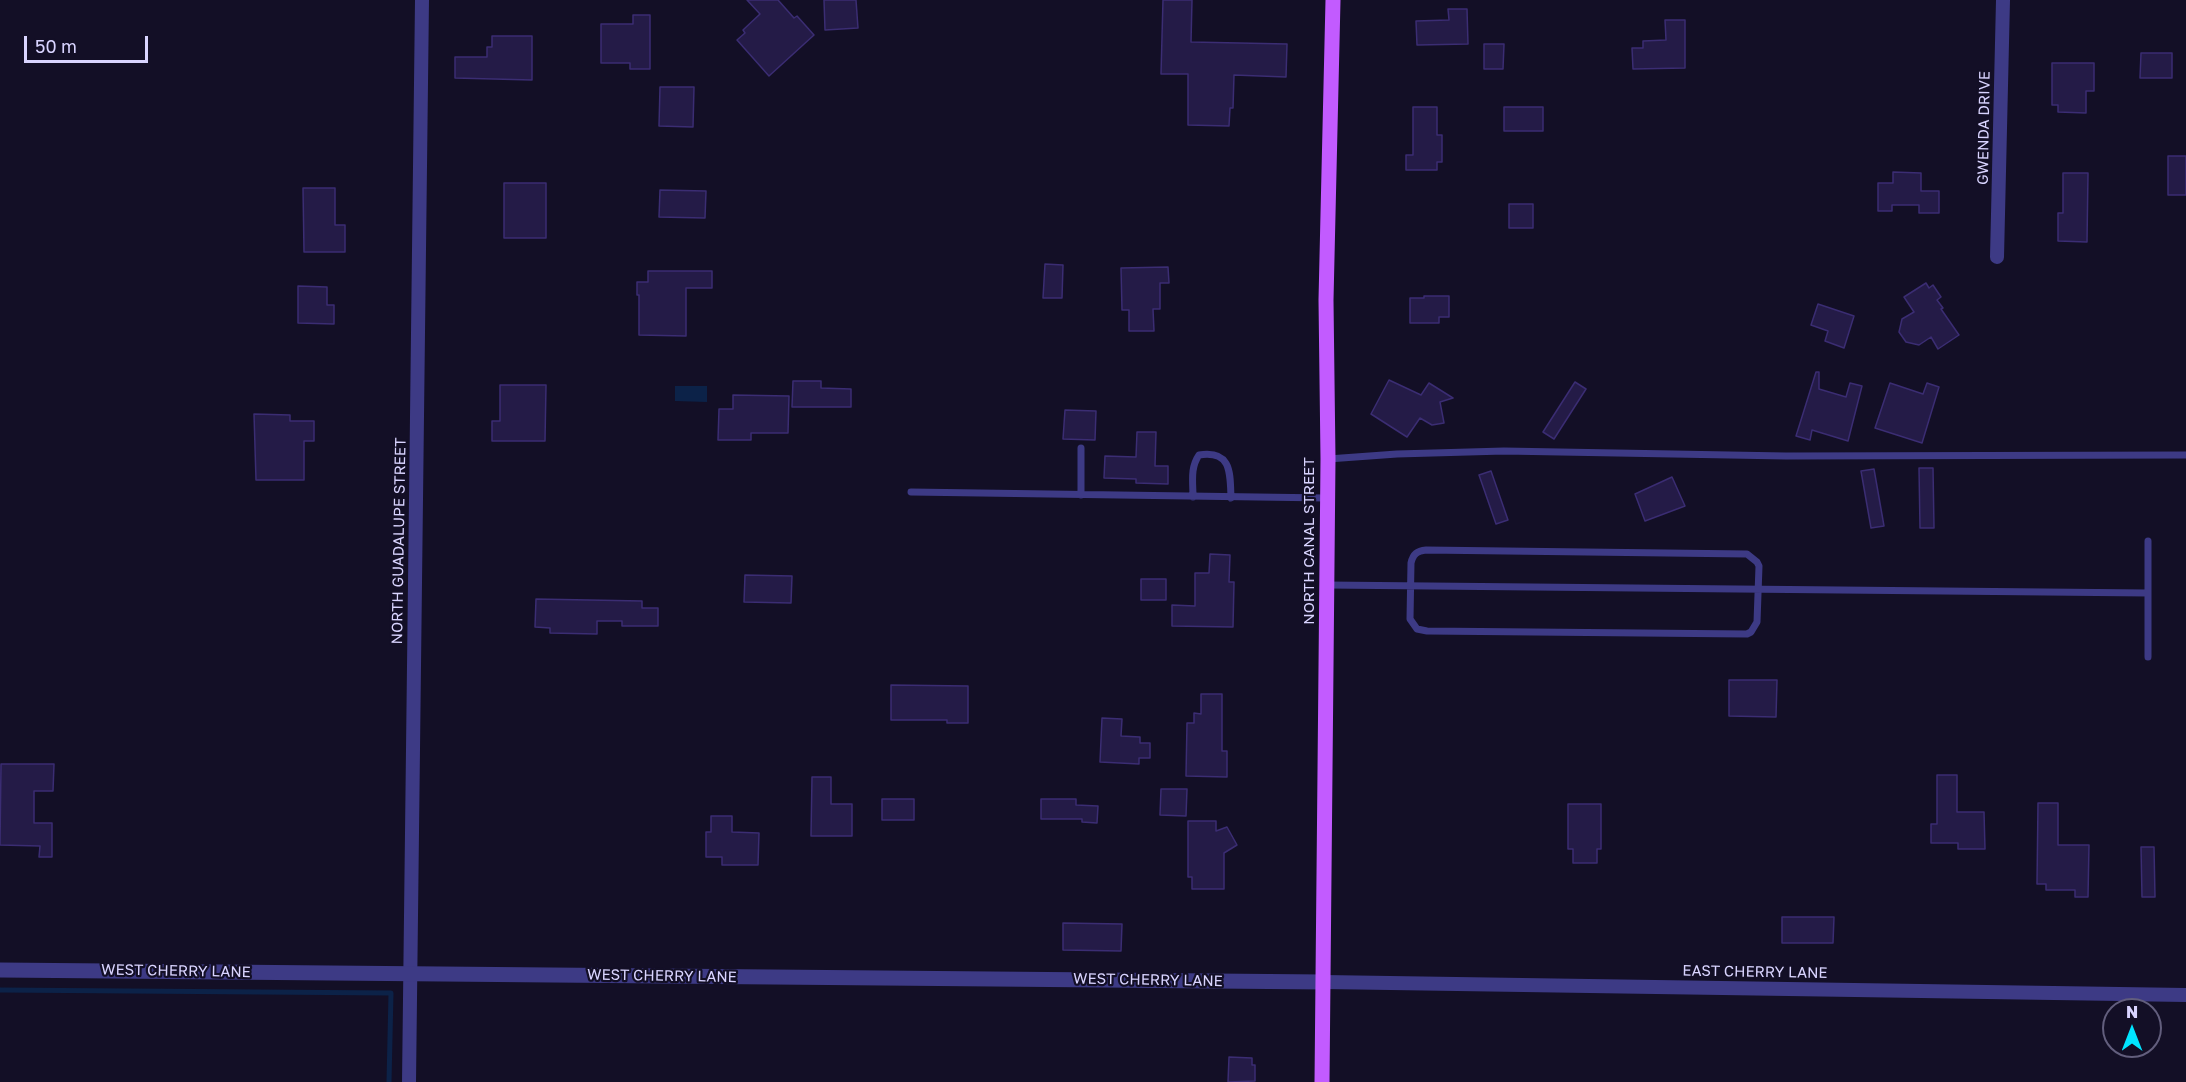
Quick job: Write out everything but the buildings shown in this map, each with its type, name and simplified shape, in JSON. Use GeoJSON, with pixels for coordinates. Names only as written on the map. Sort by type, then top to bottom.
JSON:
{"type":"FeatureCollection","features":[{"type":"Feature","properties":{"kind":"main road","name":"NORTH CANAL STREET"},"geometry":{"type":"LineString","coordinates":[[1322,1082],[1328,498],[1326,300],[1333,0]]}},
{"type":"Feature","properties":{"kind":"street","name":"NORTH GUADALUPE STREET"},"geometry":{"type":"LineString","coordinates":[[409,1082],[422,0]]}},
{"type":"Feature","properties":{"kind":"street","name":"GWENDA DRIVE"},"geometry":{"type":"LineString","coordinates":[[1997,257],[2003,0]]}},
{"type":"Feature","properties":{"kind":"street","name":"WEST CHERRY LANE"},"geometry":{"type":"LineString","coordinates":[[0,970],[1324,982]]}},
{"type":"Feature","properties":{"kind":"street","name":"EAST CHERRY LANE"},"geometry":{"type":"LineString","coordinates":[[1324,982],[2186,995]]}},
{"type":"Feature","properties":{"kind":"lane"},"geometry":{"type":"LineString","coordinates":[[1081,448],[1081,495]]}},
{"type":"Feature","properties":{"kind":"lane"},"geometry":{"type":"LineString","coordinates":[[1328,459],[1397,454],[1504,451],[1786,456],[2186,455]]}},
{"type":"Feature","properties":{"kind":"lane"},"geometry":{"type":"LineString","coordinates":[[1193,497],[1192,469],[1199,455],[1209,454],[1221,457],[1228,464],[1231,498]]}},
{"type":"Feature","properties":{"kind":"lane"},"geometry":{"type":"LineString","coordinates":[[911,492],[1328,498]]}},
{"type":"Feature","properties":{"kind":"lane"},"geometry":{"type":"LineString","coordinates":[[2148,541],[2148,657]]}},
{"type":"Feature","properties":{"kind":"lane"},"geometry":{"type":"LineString","coordinates":[[1418,551],[1741,553],[1747,554],[1757,562],[1757,622],[1752,632],[1747,634],[1417,629],[1410,620],[1411,586],[1410,563],[1413,555],[1418,551]]}},
{"type":"Feature","properties":{"kind":"lane"},"geometry":{"type":"LineString","coordinates":[[1327,585],[2148,593]]}},
{"type":"Feature","properties":{"kind":"water"},"geometry":{"type":"Polygon","coordinates":[[[675,386],[707,386],[707,402],[675,401],[675,386]]]}},
{"type":"Feature","properties":{"kind":"waterway"},"geometry":{"type":"LineString","coordinates":[[0,990],[391,993],[389,1082]]}}]}
